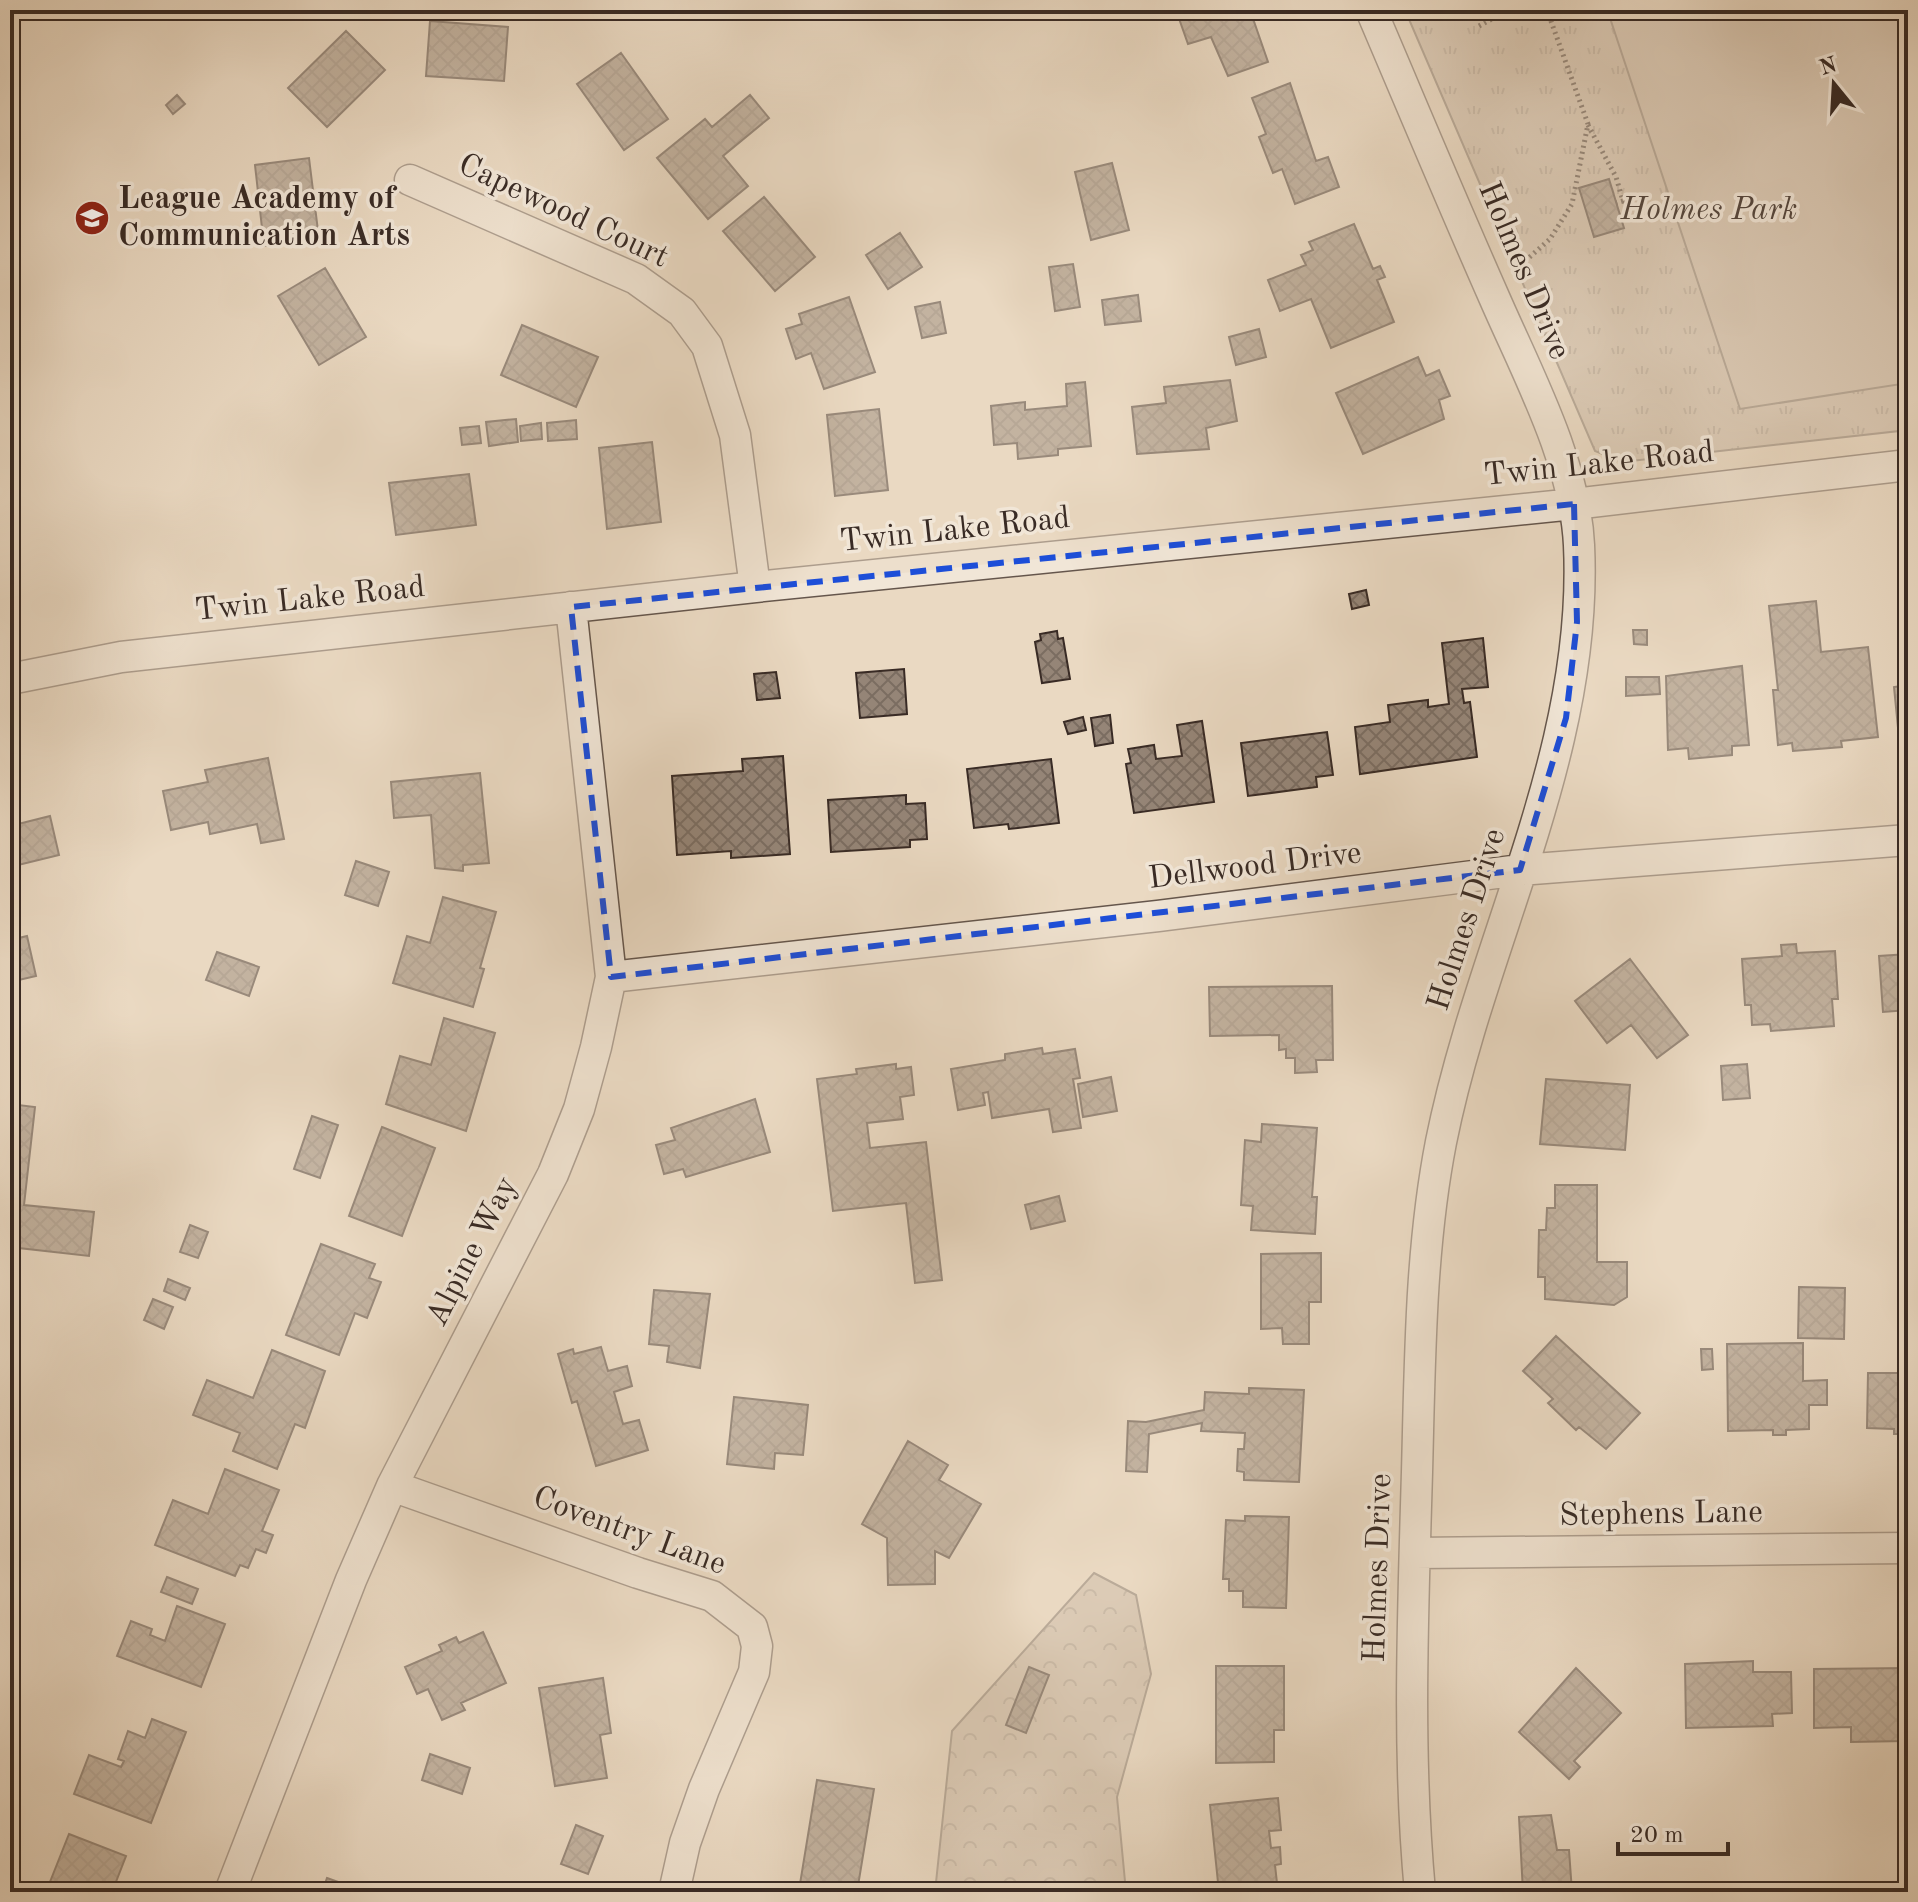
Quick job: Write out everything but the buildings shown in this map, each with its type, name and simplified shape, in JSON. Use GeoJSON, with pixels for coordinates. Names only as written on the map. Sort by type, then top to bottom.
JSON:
{"type":"FeatureCollection","features":[{"type":"Feature","properties":{"kind":"street","name":"Holmes Drive"},"geometry":{"type":"LineString","coordinates":[[1371,10],[1543,408],[1574,504],[1579,545],[1577,622],[1566,718],[1544,802],[1465,1047],[1441,1141],[1422,1308],[1411,1683],[1415,1840],[1420,1892]]}},
{"type":"Feature","properties":{"kind":"street","name":"Capewood Court"},"geometry":{"type":"LineString","coordinates":[[410,180],[636,279],[682,312],[707,346],[735,435],[755,587]]}},
{"type":"Feature","properties":{"kind":"street","name":"Twin Lake Road"},"geometry":{"type":"LineString","coordinates":[[10,679],[121,657],[755,587],[1574,504],[1908,465]]}},
{"type":"Feature","properties":{"kind":"street","name":"Alpine Way"},"geometry":{"type":"LineString","coordinates":[[230,1892],[351,1580],[392,1486],[553,1174],[579,1109],[611,977],[571,607]]}},
{"type":"Feature","properties":{"kind":"street","name":"Dellwood Drive"},"geometry":{"type":"LineString","coordinates":[[611,977],[1158,916],[1520,870],[1908,840]]}},
{"type":"Feature","properties":{"kind":"street","name":"Coventry Lane"},"geometry":{"type":"LineString","coordinates":[[392,1486],[712,1596],[752,1627],[757,1646],[754,1672],[704,1789],[685,1843],[674,1892]]}},
{"type":"Feature","properties":{"kind":"street","name":"Stephens Lane"},"geometry":{"type":"LineString","coordinates":[[1415,1553],[1908,1548]]}},
{"type":"Feature","properties":{"kind":"path"},"geometry":{"type":"LineString","coordinates":[[1479,26],[1508,10]]}},
{"type":"Feature","properties":{"kind":"path"},"geometry":{"type":"LineString","coordinates":[[1547,10],[1588,124],[1616,177],[1623,201],[1616,203]]}},
{"type":"Feature","properties":{"kind":"path"},"geometry":{"type":"LineString","coordinates":[[1491,291],[1550,239],[1572,204],[1588,124]]}},
{"type":"Feature","properties":{"kind":"highlighted area"},"geometry":{"type":"Polygon","coordinates":[[[1574,504],[1577,622],[1566,718],[1520,870],[611,977],[571,607],[1574,504]]]}},
{"type":"Feature","properties":{"kind":"green space","name":"Holmes Park"},"geometry":{"type":"Polygon","coordinates":[[[1405,10],[1908,10],[1908,430],[1622,462],[1595,451],[1405,10]]]}},
{"type":"Feature","properties":{"kind":"green space"},"geometry":{"type":"Polygon","coordinates":[[[1637,10],[1908,10],[1908,383],[1740,409],[1609,15],[1637,10]]]}},
{"type":"Feature","properties":{"kind":"green space"},"geometry":{"type":"Polygon","coordinates":[[[1094,1573],[1136,1595],[1151,1674],[1117,1797],[1126,1892],[935,1892],[952,1731],[1094,1573]]]}},
{"type":"Feature","properties":{"kind":"place","name":"League Academy of Communication Arts"},"geometry":{"type":"Point","coordinates":[92,218]}}]}
